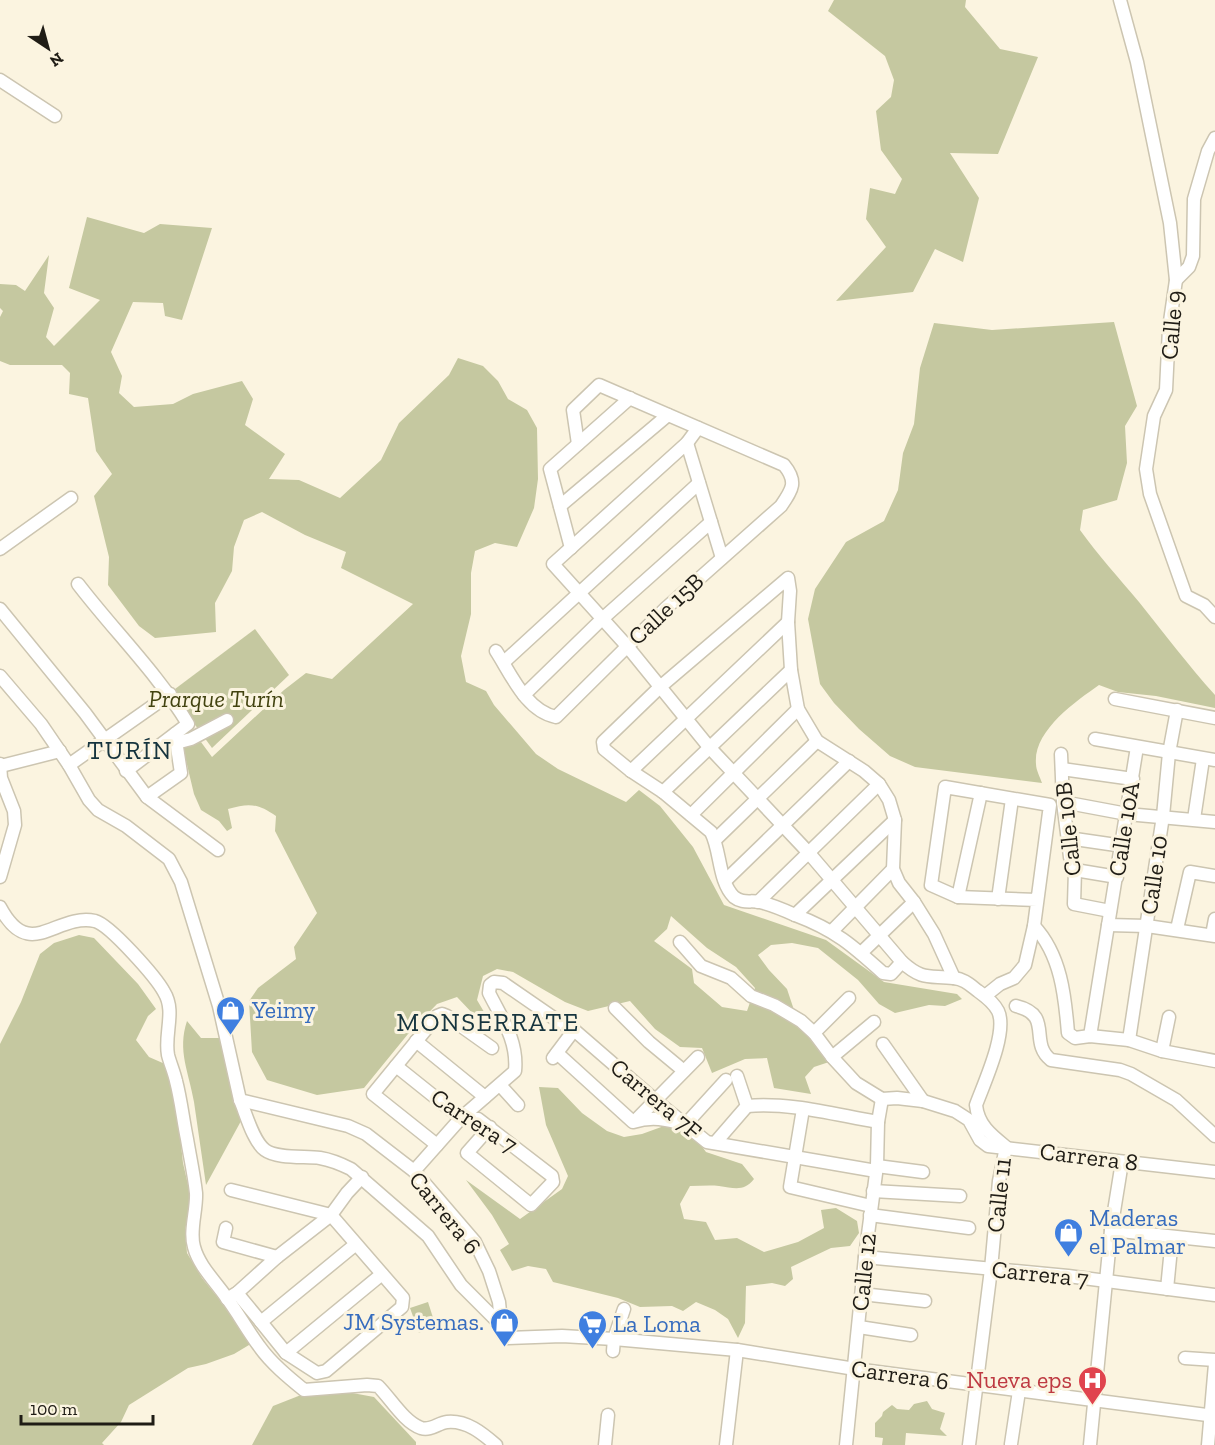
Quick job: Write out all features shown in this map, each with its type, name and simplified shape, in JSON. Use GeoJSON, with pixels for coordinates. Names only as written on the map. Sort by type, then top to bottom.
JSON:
{"type":"FeatureCollection","features":[{"type":"Feature","properties":{"kind":"street","name":"Calle 9"},"geometry":{"type":"LineString","coordinates":[[1119,0],[1137,62],[1170,223],[1176,280],[1169,328],[1166,390],[1154,416],[1146,469],[1150,494],[1186,596],[1204,605],[1215,617]]}},
{"type":"Feature","properties":{"kind":"street"},"geometry":{"type":"LineString","coordinates":[[0,80],[56,116]]}},
{"type":"Feature","properties":{"kind":"street"},"geometry":{"type":"LineString","coordinates":[[1176,280],[1189,267],[1193,256],[1194,199],[1208,151],[1215,138]]}},
{"type":"Feature","properties":{"kind":"street"},"geometry":{"type":"LineString","coordinates":[[578,444],[573,410],[599,385],[698,428],[687,443],[553,564],[601,620],[627,646],[709,747],[808,852],[911,970],[926,977],[966,981],[986,996],[1021,972],[1025,965],[1034,926],[1050,805],[945,787],[931,885],[958,897],[1037,900]]}},
{"type":"Feature","properties":{"kind":"street"},"geometry":{"type":"LineString","coordinates":[[571,548],[550,469],[630,398]]}},
{"type":"Feature","properties":{"kind":"street"},"geometry":{"type":"LineString","coordinates":[[560,506],[668,415]]}},
{"type":"Feature","properties":{"kind":"street","name":"Calle 15B"},"geometry":{"type":"LineString","coordinates":[[524,695],[542,712],[556,717],[627,646],[781,506],[791,491],[792,475],[784,465],[698,428]]}},
{"type":"Feature","properties":{"kind":"street"},"geometry":{"type":"LineString","coordinates":[[687,443],[722,558]]}},
{"type":"Feature","properties":{"kind":"street"},"geometry":{"type":"LineString","coordinates":[[504,662],[699,483]]}},
{"type":"Feature","properties":{"kind":"street"},"geometry":{"type":"LineString","coordinates":[[0,549],[71,498]]}},
{"type":"Feature","properties":{"kind":"street"},"geometry":{"type":"LineString","coordinates":[[496,651],[524,695],[601,620],[711,522]]}},
{"type":"Feature","properties":{"kind":"street"},"geometry":{"type":"LineString","coordinates":[[903,962],[891,974],[883,973],[832,931],[758,902],[744,903],[733,896],[724,880],[711,832],[663,792],[631,771],[604,749],[603,742],[660,687],[788,578],[791,670],[798,709],[817,741],[849,761],[879,784],[895,820],[893,869],[898,883],[914,902],[934,934],[954,978]]}},
{"type":"Feature","properties":{"kind":"street"},"geometry":{"type":"LineString","coordinates":[[78,584],[170,694],[188,724],[176,739],[126,771]]}},
{"type":"Feature","properties":{"kind":"street"},"geometry":{"type":"LineString","coordinates":[[0,609],[37,652],[147,797],[218,850]]}},
{"type":"Feature","properties":{"kind":"street"},"geometry":{"type":"LineString","coordinates":[[631,771],[788,622]]}},
{"type":"Feature","properties":{"kind":"street"},"geometry":{"type":"LineString","coordinates":[[663,792],[791,670]]}},
{"type":"Feature","properties":{"kind":"street"},"geometry":{"type":"LineString","coordinates":[[0,676],[24,702],[60,751],[89,800],[98,810],[126,826],[169,859],[181,882],[225,1028],[231,1067],[240,1100],[255,1137],[265,1150],[276,1155],[338,1162],[362,1177],[428,1236],[461,1285],[501,1325]]}},
{"type":"Feature","properties":{"kind":"street"},"geometry":{"type":"LineString","coordinates":[[69,765],[170,694]]}},
{"type":"Feature","properties":{"kind":"street"},"geometry":{"type":"LineString","coordinates":[[1115,699],[1215,718]]}},
{"type":"Feature","properties":{"kind":"street"},"geometry":{"type":"LineString","coordinates":[[691,815],[798,709]]}},
{"type":"Feature","properties":{"kind":"street","name":"Calle 10"},"geometry":{"type":"LineString","coordinates":[[1129,1040],[1177,710]]}},
{"type":"Feature","properties":{"kind":"street"},"geometry":{"type":"LineString","coordinates":[[176,739],[191,739],[227,720]]}},
{"type":"Feature","properties":{"kind":"street"},"geometry":{"type":"LineString","coordinates":[[147,797],[180,773],[176,739]]}},
{"type":"Feature","properties":{"kind":"street"},"geometry":{"type":"LineString","coordinates":[[1095,739],[1209,759],[1194,819]]}},
{"type":"Feature","properties":{"kind":"street"},"geometry":{"type":"LineString","coordinates":[[715,840],[817,741]]}},
{"type":"Feature","properties":{"kind":"street","name":"Calle 10A"},"geometry":{"type":"LineString","coordinates":[[1108,926],[1123,846],[1137,747]]}},
{"type":"Feature","properties":{"kind":"street"},"geometry":{"type":"LineString","coordinates":[[0,877],[15,825],[14,811],[0,772],[60,751]]}},
{"type":"Feature","properties":{"kind":"street","name":"Calle 10B"},"geometry":{"type":"LineString","coordinates":[[1061,754],[1063,802],[1074,862],[1074,904],[1110,911]]}},
{"type":"Feature","properties":{"kind":"street"},"geometry":{"type":"LineString","coordinates":[[724,880],[849,761]]}},
{"type":"Feature","properties":{"kind":"street"},"geometry":{"type":"LineString","coordinates":[[1062,769],[1133,779]]}},
{"type":"Feature","properties":{"kind":"street"},"geometry":{"type":"LineString","coordinates":[[758,902],[879,784]]}},
{"type":"Feature","properties":{"kind":"street"},"geometry":{"type":"LineString","coordinates":[[958,897],[981,794]]}},
{"type":"Feature","properties":{"kind":"street"},"geometry":{"type":"LineString","coordinates":[[998,899],[1012,799]]}},
{"type":"Feature","properties":{"kind":"street"},"geometry":{"type":"LineString","coordinates":[[1063,802],[1127,814],[1215,822]]}},
{"type":"Feature","properties":{"kind":"street"},"geometry":{"type":"LineString","coordinates":[[795,915],[895,820]]}},
{"type":"Feature","properties":{"kind":"street"},"geometry":{"type":"LineString","coordinates":[[1068,838],[1123,846]]}},
{"type":"Feature","properties":{"kind":"street"},"geometry":{"type":"LineString","coordinates":[[1074,862],[1117,877]]}},
{"type":"Feature","properties":{"kind":"street"},"geometry":{"type":"LineString","coordinates":[[832,931],[893,869]]}},
{"type":"Feature","properties":{"kind":"street"},"geometry":{"type":"LineString","coordinates":[[1177,929],[1190,872],[1215,876]]}},
{"type":"Feature","properties":{"kind":"street"},"geometry":{"type":"LineString","coordinates":[[861,953],[914,902]]}},
{"type":"Feature","properties":{"kind":"street"},"geometry":{"type":"LineString","coordinates":[[0,907],[10,921],[26,934],[41,934],[53,928],[84,920],[97,921],[125,946],[166,994],[170,1018],[167,1038],[168,1054],[176,1081],[196,1195],[193,1245],[198,1259],[232,1296],[261,1322],[286,1353],[317,1373],[326,1371],[402,1307],[403,1298],[331,1215],[231,1190]]}},
{"type":"Feature","properties":{"kind":"street"},"geometry":{"type":"LineString","coordinates":[[1090,1036],[1108,926],[1147,926],[1214,935],[1215,919]]}},
{"type":"Feature","properties":{"kind":"street"},"geometry":{"type":"LineString","coordinates":[[1034,926],[1046,938],[1062,981],[1068,1033],[1075,1038],[1090,1036],[1129,1040],[1162,1051],[1215,1061]]}},
{"type":"Feature","properties":{"kind":"street"},"geometry":{"type":"LineString","coordinates":[[680,942],[696,963],[731,978],[751,996],[774,1005],[801,1021],[856,1083],[882,1099]]}},
{"type":"Feature","properties":{"kind":"street","name":"Carrera 7F"},"geometry":{"type":"LineString","coordinates":[[500,1085],[515,1071],[516,1055],[512,1039],[489,993],[490,985],[494,982],[503,983],[574,1030],[700,1138],[715,1143],[795,1156],[876,1168],[923,1172]]}},
{"type":"Feature","properties":{"kind":"street","name":"Calle 11"},"geometry":{"type":"LineString","coordinates":[[969,1445],[991,1269],[999,1181],[1006,1147],[982,1125],[977,1115],[976,1105],[1000,1033],[998,1011],[986,996]]}},
{"type":"Feature","properties":{"kind":"street"},"geometry":{"type":"LineString","coordinates":[[814,1033],[849,998]]}},
{"type":"Feature","properties":{"kind":"street"},"geometry":{"type":"LineString","coordinates":[[1016,1006],[1028,1009],[1035,1015],[1040,1033],[1040,1048],[1051,1060],[1120,1070],[1131,1074],[1176,1100],[1215,1136]]}},
{"type":"Feature","properties":{"kind":"street"},"geometry":{"type":"LineString","coordinates":[[615,1008],[649,1042],[684,1071]]}},
{"type":"Feature","properties":{"kind":"street"},"geometry":{"type":"LineString","coordinates":[[437,1145],[373,1094],[416,1041],[442,1014],[492,1048]]}},
{"type":"Feature","properties":{"kind":"street"},"geometry":{"type":"LineString","coordinates":[[1162,1051],[1169,1017]]}},
{"type":"Feature","properties":{"kind":"street"},"geometry":{"type":"LineString","coordinates":[[832,1057],[873,1022]]}},
{"type":"Feature","properties":{"kind":"street"},"geometry":{"type":"LineString","coordinates":[[574,1030],[554,1056],[633,1122]]}},
{"type":"Feature","properties":{"kind":"street"},"geometry":{"type":"LineString","coordinates":[[416,1041],[485,1096]]}},
{"type":"Feature","properties":{"kind":"street"},"geometry":{"type":"LineString","coordinates":[[883,1044],[922,1101]]}},
{"type":"Feature","properties":{"kind":"street"},"geometry":{"type":"LineString","coordinates":[[633,1122],[698,1057]]}},
{"type":"Feature","properties":{"kind":"street","name":"Carrera 7"},"geometry":{"type":"LineString","coordinates":[[396,1066],[461,1118],[478,1119],[490,1127],[552,1176],[553,1182],[531,1205],[467,1153],[490,1127]]}},
{"type":"Feature","properties":{"kind":"street"},"geometry":{"type":"LineString","coordinates":[[633,1122],[646,1118],[657,1118],[685,1125],[731,1078],[747,1106]]}},
{"type":"Feature","properties":{"kind":"street"},"geometry":{"type":"LineString","coordinates":[[414,1171],[461,1118],[500,1085],[518,1105]]}},
{"type":"Feature","properties":{"kind":"street","name":"Carrera 8"},"geometry":{"type":"LineString","coordinates":[[882,1099],[922,1101],[963,1116],[969,1120],[984,1144],[1215,1172]]}},
{"type":"Feature","properties":{"kind":"street","name":"Calle 12"},"geometry":{"type":"LineString","coordinates":[[846,1445],[882,1099]]}},
{"type":"Feature","properties":{"kind":"street","name":"Carrera 6"},"geometry":{"type":"LineString","coordinates":[[240,1100],[348,1126],[366,1134],[414,1171],[475,1242],[500,1302],[501,1325],[507,1338],[562,1336],[614,1345],[737,1350],[976,1386],[1212,1415]]}},
{"type":"Feature","properties":{"kind":"street"},"geometry":{"type":"LineString","coordinates":[[715,1143],[747,1106],[764,1104],[878,1122]]}},
{"type":"Feature","properties":{"kind":"street"},"geometry":{"type":"LineString","coordinates":[[803,1109],[790,1187],[871,1210],[969,1228]]}},
{"type":"Feature","properties":{"kind":"street"},"geometry":{"type":"LineString","coordinates":[[1090,1445],[1111,1230],[1122,1162]]}},
{"type":"Feature","properties":{"kind":"street"},"geometry":{"type":"LineString","coordinates":[[232,1296],[331,1215],[362,1177]]}},
{"type":"Feature","properties":{"kind":"street"},"geometry":{"type":"LineString","coordinates":[[873,1191],[960,1196]]}},
{"type":"Feature","properties":{"kind":"street"},"geometry":{"type":"LineString","coordinates":[[226,1228],[223,1242],[277,1257]]}},
{"type":"Feature","properties":{"kind":"street"},"geometry":{"type":"LineString","coordinates":[[1111,1230],[1215,1241]]}},
{"type":"Feature","properties":{"kind":"street"},"geometry":{"type":"LineString","coordinates":[[1167,1289],[1172,1238]]}},
{"type":"Feature","properties":{"kind":"street"},"geometry":{"type":"LineString","coordinates":[[261,1322],[356,1244]]}},
{"type":"Feature","properties":{"kind":"street","name":"Carrera 7"},"geometry":{"type":"LineString","coordinates":[[865,1257],[1106,1280],[1215,1295]]}},
{"type":"Feature","properties":{"kind":"street"},"geometry":{"type":"LineString","coordinates":[[286,1353],[382,1274]]}},
{"type":"Feature","properties":{"kind":"street"},"geometry":{"type":"LineString","coordinates":[[862,1294],[925,1301]]}},
{"type":"Feature","properties":{"kind":"street"},"geometry":{"type":"LineString","coordinates":[[232,1296],[260,1348],[279,1370],[304,1390],[378,1386],[402,1413],[420,1428],[428,1429],[447,1422],[461,1423],[479,1431],[496,1445]]}},
{"type":"Feature","properties":{"kind":"street"},"geometry":{"type":"LineString","coordinates":[[614,1345],[624,1309]]}},
{"type":"Feature","properties":{"kind":"street"},"geometry":{"type":"LineString","coordinates":[[859,1327],[911,1335]]}},
{"type":"Feature","properties":{"kind":"street"},"geometry":{"type":"LineString","coordinates":[[726,1445],[737,1350]]}},
{"type":"Feature","properties":{"kind":"street"},"geometry":{"type":"LineString","coordinates":[[1185,1358],[1215,1362],[1208,1445]]}},
{"type":"Feature","properties":{"kind":"street"},"geometry":{"type":"LineString","coordinates":[[1011,1444],[1019,1391]]}},
{"type":"Feature","properties":{"kind":"street"},"geometry":{"type":"LineString","coordinates":[[605,1445],[608,1415]]}},
{"type":"Feature","properties":{"kind":"street"},"geometry":{"type":"LineString","coordinates":[[479,1431],[479,1445]]}},
{"type":"Feature","properties":{"kind":"green space"},"geometry":{"type":"Polygon","coordinates":[[[834,0],[966,0],[965,7],[1000,49],[1038,57],[998,154],[950,153],[979,198],[963,262],[935,249],[913,292],[836,301],[886,247],[866,219],[870,188],[895,194],[902,179],[881,150],[876,111],[891,97],[894,80],[885,56],[828,11],[834,0]]]}},
{"type":"Feature","properties":{"kind":"green space"},"geometry":{"type":"Polygon","coordinates":[[[87,217],[144,233],[160,224],[212,228],[182,320],[165,316],[163,303],[133,302],[111,352],[122,376],[119,393],[134,407],[173,404],[193,394],[242,381],[253,399],[245,425],[285,454],[269,479],[299,480],[340,498],[381,460],[399,423],[449,375],[458,358],[483,366],[498,381],[508,399],[527,410],[537,428],[538,479],[534,508],[517,547],[495,543],[475,551],[471,573],[471,614],[461,656],[466,682],[486,691],[494,705],[536,754],[558,769],[626,802],[639,790],[660,806],[693,847],[724,905],[826,940],[884,982],[957,994],[962,999],[945,1006],[929,1005],[895,1013],[879,1004],[858,980],[818,948],[792,943],[771,945],[758,955],[787,989],[797,1019],[829,1062],[814,1067],[805,1077],[811,1094],[774,1088],[767,1058],[745,1059],[712,1073],[702,1048],[680,1047],[655,1029],[630,1001],[588,1011],[565,1002],[513,972],[497,969],[483,976],[477,1000],[487,1017],[476,1017],[457,997],[437,1004],[408,1034],[364,1088],[317,1095],[267,1080],[252,1052],[249,1001],[258,988],[296,959],[294,947],[317,913],[275,831],[276,816],[253,805],[228,809],[232,828],[227,831],[219,821],[201,810],[194,794],[183,748],[201,742],[212,757],[284,690],[306,673],[332,679],[413,604],[341,568],[346,552],[305,535],[262,512],[244,520],[234,547],[232,571],[215,603],[216,632],[155,638],[139,626],[108,585],[109,557],[94,496],[112,474],[96,451],[88,398],[69,394],[70,373],[62,365],[10,365],[0,361],[0,317],[3,311],[0,308],[0,284],[16,285],[25,291],[49,255],[44,293],[54,308],[46,337],[54,346],[100,300],[69,288],[87,217]],[[671,916],[667,929],[654,941],[692,969],[694,983],[722,1007],[747,1011],[755,988],[736,967],[707,948],[671,916]]]}},
{"type":"Feature","properties":{"kind":"green space"},"geometry":{"type":"Polygon","coordinates":[[[1114,322],[1137,406],[1125,426],[1127,463],[1117,500],[1083,510],[1080,530],[1215,695],[1215,708],[1156,696],[1118,692],[1099,685],[1057,719],[1041,740],[1036,764],[1042,783],[915,767],[890,756],[859,729],[834,703],[820,684],[808,619],[815,589],[846,542],[884,521],[898,490],[903,453],[914,424],[920,368],[934,323],[992,330],[1114,322]]]}},
{"type":"Feature","properties":{"kind":"green space","name":"Prarque Turín"},"geometry":{"type":"Polygon","coordinates":[[[255,629],[289,675],[212,748],[171,692],[255,629]]]}},
{"type":"Feature","properties":{"kind":"green space"},"geometry":{"type":"Polygon","coordinates":[[[79,935],[94,938],[138,984],[156,1009],[148,1016],[136,1040],[149,1057],[165,1064],[176,1098],[183,1163],[191,1198],[185,1231],[187,1253],[202,1278],[254,1342],[234,1354],[188,1368],[129,1405],[121,1422],[102,1443],[104,1445],[0,1445],[0,1044],[21,1002],[40,954],[54,943],[79,935]]]}},
{"type":"Feature","properties":{"kind":"green space"},"geometry":{"type":"Polygon","coordinates":[[[187,1021],[201,1038],[220,1038],[234,1101],[241,1121],[206,1185],[194,1102],[185,1062],[183,1042],[187,1021]]]}},
{"type":"Feature","properties":{"kind":"green space"},"geometry":{"type":"Polygon","coordinates":[[[539,1087],[558,1088],[582,1113],[607,1131],[624,1137],[642,1134],[664,1126],[684,1130],[698,1141],[706,1152],[742,1164],[754,1179],[746,1186],[738,1188],[690,1186],[680,1204],[684,1219],[706,1222],[715,1240],[737,1238],[764,1252],[798,1242],[824,1228],[821,1210],[836,1208],[857,1221],[859,1233],[850,1246],[831,1248],[791,1267],[793,1279],[785,1286],[772,1283],[746,1286],[745,1323],[738,1338],[728,1319],[715,1310],[696,1302],[683,1311],[672,1306],[640,1307],[618,1298],[553,1282],[546,1269],[528,1266],[512,1271],[500,1250],[509,1244],[492,1215],[466,1180],[520,1219],[562,1189],[568,1176],[546,1125],[539,1087]]]}},
{"type":"Feature","properties":{"kind":"green space"},"geometry":{"type":"Polygon","coordinates":[[[428,1302],[436,1327],[419,1333],[410,1308],[428,1302]]]}},
{"type":"Feature","properties":{"kind":"green space"},"geometry":{"type":"Polygon","coordinates":[[[347,1392],[374,1397],[416,1442],[416,1445],[252,1445],[273,1406],[301,1395],[347,1392]]]}},
{"type":"Feature","properties":{"kind":"green space"},"geometry":{"type":"Polygon","coordinates":[[[927,1401],[932,1409],[945,1413],[940,1429],[947,1436],[906,1433],[905,1445],[882,1445],[883,1438],[875,1437],[875,1423],[892,1405],[897,1409],[909,1410],[914,1404],[927,1401]]]}},
{"type":"Feature","properties":{"kind":"place","name":"Yeimy"},"geometry":{"type":"Point","coordinates":[231,1036]}},
{"type":"Feature","properties":{"kind":"place","name":"Maderas el Palmar"},"geometry":{"type":"Point","coordinates":[1068,1258]}},
{"type":"Feature","properties":{"kind":"place","name":"JM Systemas."},"geometry":{"type":"Point","coordinates":[505,1348]}},
{"type":"Feature","properties":{"kind":"place","name":"La Loma"},"geometry":{"type":"Point","coordinates":[592,1350]}},
{"type":"Feature","properties":{"kind":"place","name":"Nueva eps"},"geometry":{"type":"Point","coordinates":[1093,1406]}},
{"type":"Feature","properties":{"kind":"district","name":"TURÍN"},"geometry":{"type":"Point","coordinates":[130,750]}},
{"type":"Feature","properties":{"kind":"district","name":"MONSERRATE"},"geometry":{"type":"Point","coordinates":[488,1022]}}]}
